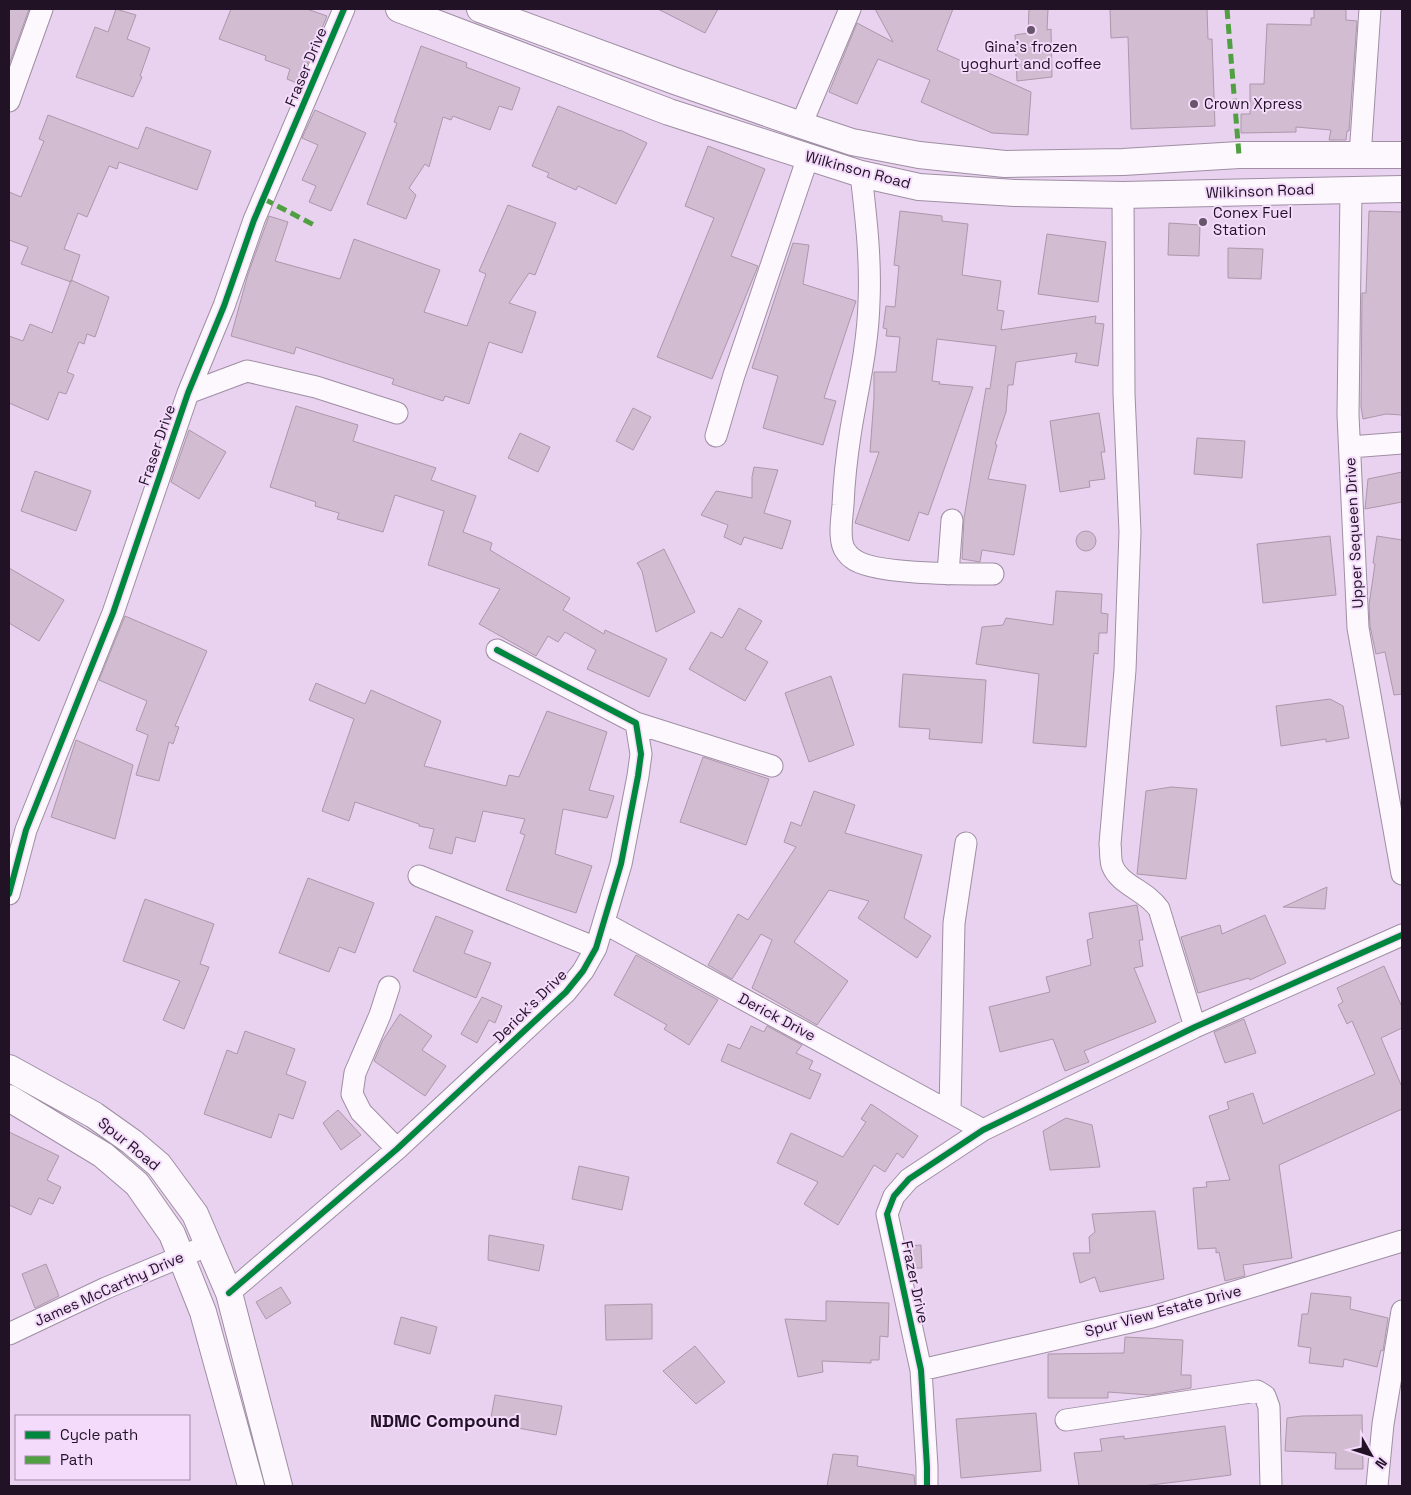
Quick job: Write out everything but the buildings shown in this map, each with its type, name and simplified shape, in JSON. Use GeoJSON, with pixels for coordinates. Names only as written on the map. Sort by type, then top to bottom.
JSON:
{"type":"FeatureCollection","features":[{"type":"Feature","properties":{"kind":"main road","name":"Wilkinson Road"},"geometry":{"type":"LineString","coordinates":[[399,9],[669,112],[862,174],[919,187],[1122,195],[1402,189]]}},
{"type":"Feature","properties":{"kind":"main road","name":"Wilkinson Road"},"geometry":{"type":"LineString","coordinates":[[480,9],[676,81],[852,142],[919,155],[1005,164],[1123,162],[1222,156],[1402,155]]}},
{"type":"Feature","properties":{"kind":"main road"},"geometry":{"type":"LineString","coordinates":[[1222,156],[1224,192]]}},
{"type":"Feature","properties":{"kind":"main road","name":"Spur Road"},"geometry":{"type":"LineString","coordinates":[[9,1068],[94,1115],[132,1142],[159,1165],[195,1214],[230,1293],[279,1486]]}},
{"type":"Feature","properties":{"kind":"main road","name":"Spur Road"},"geometry":{"type":"LineString","coordinates":[[9,1098],[103,1155],[137,1184],[172,1234],[203,1312],[251,1486]]}},
{"type":"Feature","properties":{"kind":"street"},"geometry":{"type":"LineString","coordinates":[[9,101],[42,9]]}},
{"type":"Feature","properties":{"kind":"street","name":"Fraser Drive"},"geometry":{"type":"LineString","coordinates":[[9,894],[26,830],[112,613],[188,393],[224,306],[254,220],[344,9]]}},
{"type":"Feature","properties":{"kind":"street"},"geometry":{"type":"LineString","coordinates":[[801,125],[850,9]]}},
{"type":"Feature","properties":{"kind":"street"},"geometry":{"type":"LineString","coordinates":[[1360,156],[1370,9]]}},
{"type":"Feature","properties":{"kind":"street"},"geometry":{"type":"LineString","coordinates":[[716,436],[734,375],[808,157]]}},
{"type":"Feature","properties":{"kind":"street"},"geometry":{"type":"LineString","coordinates":[[862,174],[870,264],[869,304],[864,356],[850,431],[844,481],[843,547],[851,558],[864,565],[886,569],[948,574],[993,574]]}},
{"type":"Feature","properties":{"kind":"street","name":"Upper Sequeen Drive"},"geometry":{"type":"LineString","coordinates":[[1351,189],[1348,415],[1358,628],[1402,874]]}},
{"type":"Feature","properties":{"kind":"street"},"geometry":{"type":"LineString","coordinates":[[1122,195],[1124,394],[1130,532],[1125,670],[1110,844],[1112,864],[1118,876],[1153,900],[1159,909],[1195,1027]]}},
{"type":"Feature","properties":{"kind":"street"},"geometry":{"type":"LineString","coordinates":[[188,393],[247,372],[316,387],[397,412]]}},
{"type":"Feature","properties":{"kind":"street"},"geometry":{"type":"LineString","coordinates":[[1350,447],[1402,443]]}},
{"type":"Feature","properties":{"kind":"street"},"geometry":{"type":"LineString","coordinates":[[948,574],[952,520]]}},
{"type":"Feature","properties":{"kind":"street"},"geometry":{"type":"LineString","coordinates":[[497,650],[636,723],[772,766]]}},
{"type":"Feature","properties":{"kind":"street","name":"Derick's Drive"},"geometry":{"type":"LineString","coordinates":[[230,1293],[397,1149],[566,992],[583,970],[596,948],[621,864],[641,754],[636,723]]}},
{"type":"Feature","properties":{"kind":"street"},"geometry":{"type":"LineString","coordinates":[[950,1111],[954,923],[966,843]]}},
{"type":"Feature","properties":{"kind":"street"},"geometry":{"type":"LineString","coordinates":[[419,876],[596,948]]}},
{"type":"Feature","properties":{"kind":"street","name":"Derick Drive"},"geometry":{"type":"LineString","coordinates":[[604,923],[983,1130]]}},
{"type":"Feature","properties":{"kind":"street","name":"Frazer Drive"},"geometry":{"type":"LineString","coordinates":[[927,1486],[922,1370],[887,1214],[894,1196],[909,1179],[983,1130],[1195,1027],[1402,935]]}},
{"type":"Feature","properties":{"kind":"street"},"geometry":{"type":"LineString","coordinates":[[389,987],[380,1015],[354,1074],[352,1094],[361,1112],[397,1149]]}},
{"type":"Feature","properties":{"kind":"street","name":"Spur View Estate Drive"},"geometry":{"type":"LineString","coordinates":[[922,1370],[1152,1317],[1402,1241]]}},
{"type":"Feature","properties":{"kind":"street","name":"James McCarthy Drive"},"geometry":{"type":"LineString","coordinates":[[9,1334],[106,1288],[210,1245]]}},
{"type":"Feature","properties":{"kind":"street"},"geometry":{"type":"LineString","coordinates":[[1377,1486],[1383,1424],[1402,1311]]}},
{"type":"Feature","properties":{"kind":"street"},"geometry":{"type":"LineString","coordinates":[[1066,1420],[1257,1391],[1265,1396],[1269,1407],[1271,1486]]}},
{"type":"Feature","properties":{"kind":"marked path"},"geometry":{"type":"LineString","coordinates":[[1227,9],[1239,155]]}},
{"type":"Feature","properties":{"kind":"marked path"},"geometry":{"type":"LineString","coordinates":[[264,199],[314,225]]}},
{"type":"Feature","properties":{"kind":"cycle path"},"geometry":{"type":"LineString","coordinates":[[9,894],[26,830],[113,613],[188,393],[224,306],[254,220],[344,9]]}},
{"type":"Feature","properties":{"kind":"cycle path"},"geometry":{"type":"LineString","coordinates":[[229,1293],[397,1149],[566,992],[583,971],[596,948],[621,864],[638,776],[641,754],[636,723],[497,650]]}},
{"type":"Feature","properties":{"kind":"cycle path"},"geometry":{"type":"LineString","coordinates":[[927,1486],[921,1370],[887,1214],[894,1196],[909,1179],[983,1130],[1195,1027],[1402,935]]}},
{"type":"Feature","properties":{"kind":"place","name":"Gina's frozen yoghurt and coffee"},"geometry":{"type":"Point","coordinates":[1031,30]}},
{"type":"Feature","properties":{"kind":"place","name":"Crown Xpress"},"geometry":{"type":"Point","coordinates":[1194,104]}},
{"type":"Feature","properties":{"kind":"place","name":"Conex Fuel Station"},"geometry":{"type":"Point","coordinates":[1203,222]}},
{"type":"Feature","properties":{"kind":"district","name":"NDMC Compound"},"geometry":{"type":"Point","coordinates":[445,1421]}}]}
